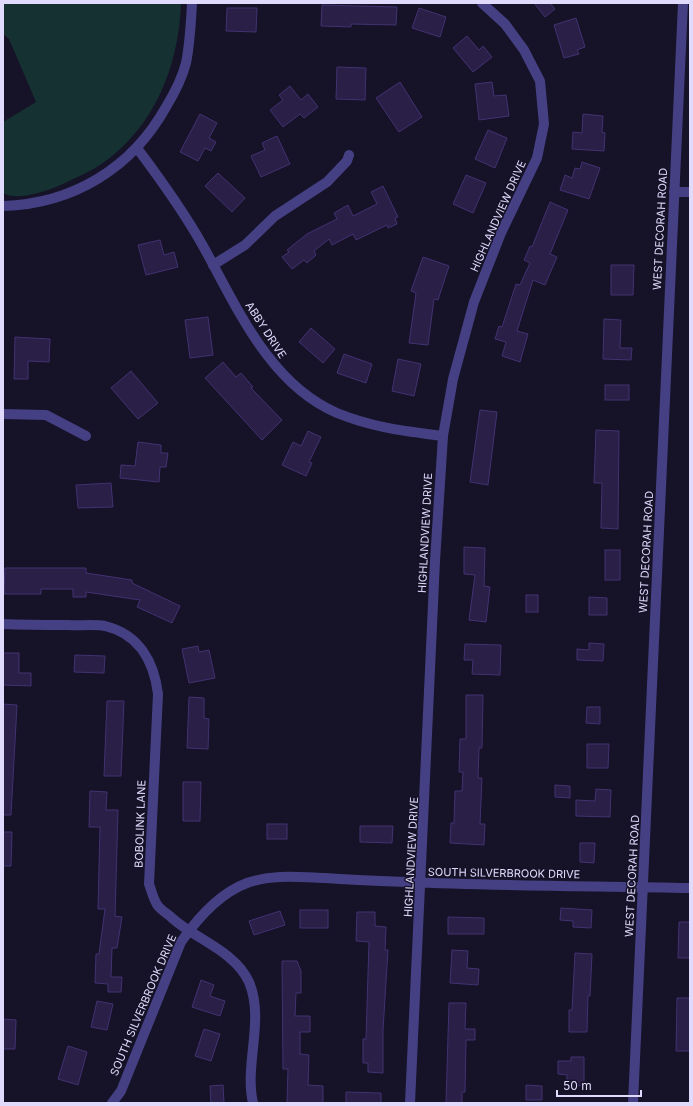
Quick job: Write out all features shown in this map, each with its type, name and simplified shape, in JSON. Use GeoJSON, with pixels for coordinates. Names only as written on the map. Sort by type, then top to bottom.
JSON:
{"type":"FeatureCollection","features":[{"type":"Feature","properties":{"kind":"street"},"geometry":{"type":"LineString","coordinates":[[3,206],[24,205],[54,199],[84,187],[111,170],[137,148],[159,120],[172,97],[185,64],[191,32],[192,3]]}},
{"type":"Feature","properties":{"kind":"street","name":"HIGHLANDVIEW DRIVE"},"geometry":{"type":"LineString","coordinates":[[410,1103],[422,883],[435,561],[443,436],[453,379],[474,302],[501,233],[537,158],[544,124],[540,81],[524,50],[505,24],[482,3]]}},
{"type":"Feature","properties":{"kind":"street","name":"WEST DECORAH ROAD"},"geometry":{"type":"LineString","coordinates":[[633,1103],[683,3]]}},
{"type":"Feature","properties":{"kind":"street","name":"ABBY DRIVE"},"geometry":{"type":"LineString","coordinates":[[137,148],[168,189],[248,326],[276,367],[306,395],[336,412],[379,428],[443,436]]}},
{"type":"Feature","properties":{"kind":"street"},"geometry":{"type":"LineString","coordinates":[[213,265],[245,245],[275,216],[327,182],[346,161],[349,155]]}},
{"type":"Feature","properties":{"kind":"street"},"geometry":{"type":"LineString","coordinates":[[674,192],[690,192]]}},
{"type":"Feature","properties":{"kind":"street"},"geometry":{"type":"LineString","coordinates":[[3,414],[46,415],[86,436]]}},
{"type":"Feature","properties":{"kind":"street","name":"BOBOLINK LANE"},"geometry":{"type":"LineString","coordinates":[[3,624],[104,626],[133,639],[144,650],[156,679],[158,694],[150,884],[153,897],[159,908],[234,962],[249,981],[254,1001],[251,1080],[253,1103]]}},
{"type":"Feature","properties":{"kind":"street","name":"SOUTH SILVERBROOK DRIVE"},"geometry":{"type":"LineString","coordinates":[[112,1103],[121,1091],[181,942],[189,930],[212,906],[227,893],[247,883],[266,878],[295,877],[422,883],[690,888]]}},
{"type":"Feature","properties":{"kind":"green space"},"geometry":{"type":"Polygon","coordinates":[[[3,3],[181,3],[175,50],[169,72],[149,115],[135,133],[119,150],[100,165],[51,189],[22,196],[3,193],[3,122],[36,102],[9,39],[3,34],[3,3]]]}},
{"type":"Feature","properties":{"kind":"building"},"geometry":{"type":"Polygon","coordinates":[[[534,3],[550,3],[555,9],[545,17],[534,3]]]}},
{"type":"Feature","properties":{"kind":"building"},"geometry":{"type":"Polygon","coordinates":[[[322,5],[397,7],[396,25],[351,24],[351,27],[321,26],[322,5]]]}},
{"type":"Feature","properties":{"kind":"building"},"geometry":{"type":"Polygon","coordinates":[[[227,8],[257,8],[256,32],[226,31],[227,8]]]}},
{"type":"Feature","properties":{"kind":"building"},"geometry":{"type":"Polygon","coordinates":[[[419,8],[446,17],[440,37],[412,28],[419,8]]]}},
{"type":"Feature","properties":{"kind":"building"},"geometry":{"type":"Polygon","coordinates":[[[576,18],[585,47],[577,50],[579,54],[564,58],[554,25],[576,18]]]}},
{"type":"Feature","properties":{"kind":"building"},"geometry":{"type":"Polygon","coordinates":[[[467,36],[479,50],[483,46],[492,57],[473,72],[453,48],[467,36]]]}},
{"type":"Feature","properties":{"kind":"building"},"geometry":{"type":"Polygon","coordinates":[[[337,67],[366,68],[365,100],[336,99],[337,67]]]}},
{"type":"Feature","properties":{"kind":"building"},"geometry":{"type":"Polygon","coordinates":[[[400,82],[422,117],[399,132],[376,98],[400,82]]]}},
{"type":"Feature","properties":{"kind":"building"},"geometry":{"type":"Polygon","coordinates":[[[492,82],[494,96],[506,95],[509,116],[479,120],[475,84],[492,82]]]}},
{"type":"Feature","properties":{"kind":"building"},"geometry":{"type":"Polygon","coordinates":[[[290,86],[301,100],[308,94],[318,107],[304,118],[300,114],[283,127],[270,110],[283,100],[279,95],[290,86]]]}},
{"type":"Feature","properties":{"kind":"building"},"geometry":{"type":"Polygon","coordinates":[[[200,114],[217,123],[209,138],[216,142],[211,151],[205,148],[198,161],[180,152],[200,114]]]}},
{"type":"Feature","properties":{"kind":"building"},"geometry":{"type":"Polygon","coordinates":[[[583,114],[603,116],[602,132],[605,133],[604,151],[572,149],[573,132],[582,133],[583,114]]]}},
{"type":"Feature","properties":{"kind":"building"},"geometry":{"type":"Polygon","coordinates":[[[488,130],[507,138],[495,168],[475,159],[488,130]]]}},
{"type":"Feature","properties":{"kind":"building"},"geometry":{"type":"Polygon","coordinates":[[[277,136],[290,164],[261,177],[251,156],[265,150],[262,143],[277,136]]]}},
{"type":"Feature","properties":{"kind":"building"},"geometry":{"type":"Polygon","coordinates":[[[582,162],[600,168],[589,199],[560,190],[565,175],[572,178],[575,168],[580,169],[582,162]]]}},
{"type":"Feature","properties":{"kind":"building"},"geometry":{"type":"Polygon","coordinates":[[[218,173],[245,198],[232,212],[205,186],[218,173]]]}},
{"type":"Feature","properties":{"kind":"building"},"geometry":{"type":"Polygon","coordinates":[[[466,175],[486,183],[473,213],[453,204],[466,175]]]}},
{"type":"Feature","properties":{"kind":"building"},"geometry":{"type":"Polygon","coordinates":[[[383,186],[398,217],[395,218],[397,224],[388,228],[387,225],[356,240],[353,234],[332,245],[329,239],[314,251],[316,255],[307,263],[304,260],[292,269],[282,257],[289,252],[287,250],[307,234],[337,219],[334,213],[348,205],[353,216],[377,204],[371,192],[383,186]]]}},
{"type":"Feature","properties":{"kind":"building"},"geometry":{"type":"Polygon","coordinates":[[[550,202],[568,210],[550,254],[557,257],[545,285],[533,280],[517,331],[528,334],[520,362],[502,356],[506,342],[495,339],[499,326],[502,327],[516,284],[520,285],[530,263],[524,260],[530,246],[532,247],[550,202]]]}},
{"type":"Feature","properties":{"kind":"building"},"geometry":{"type":"Polygon","coordinates":[[[160,240],[164,255],[174,252],[178,267],[146,275],[138,245],[160,240]]]}},
{"type":"Feature","properties":{"kind":"building"},"geometry":{"type":"Polygon","coordinates":[[[423,257],[449,266],[438,300],[434,299],[428,345],[409,343],[416,293],[411,291],[423,257]]]}},
{"type":"Feature","properties":{"kind":"building"},"geometry":{"type":"Polygon","coordinates":[[[611,265],[634,265],[633,295],[611,295],[611,265]]]}},
{"type":"Feature","properties":{"kind":"building"},"geometry":{"type":"Polygon","coordinates":[[[208,317],[213,355],[190,358],[185,320],[208,317]]]}},
{"type":"Feature","properties":{"kind":"building"},"geometry":{"type":"Polygon","coordinates":[[[604,319],[621,320],[620,348],[632,348],[631,360],[603,359],[604,319]]]}},
{"type":"Feature","properties":{"kind":"building"},"geometry":{"type":"Polygon","coordinates":[[[311,328],[335,349],[323,363],[299,342],[311,328]]]}},
{"type":"Feature","properties":{"kind":"building"},"geometry":{"type":"Polygon","coordinates":[[[15,337],[50,339],[49,362],[28,361],[28,379],[14,379],[15,337]]]}},
{"type":"Feature","properties":{"kind":"building"},"geometry":{"type":"Polygon","coordinates":[[[344,354],[372,364],[366,383],[337,373],[344,354]]]}},
{"type":"Feature","properties":{"kind":"building"},"geometry":{"type":"Polygon","coordinates":[[[398,359],[421,364],[414,396],[392,391],[398,359]]]}},
{"type":"Feature","properties":{"kind":"building"},"geometry":{"type":"Polygon","coordinates":[[[223,362],[236,377],[241,373],[253,387],[251,388],[282,420],[262,440],[205,378],[223,362]]]}},
{"type":"Feature","properties":{"kind":"building"},"geometry":{"type":"Polygon","coordinates":[[[131,371],[158,403],[138,419],[111,388],[131,371]]]}},
{"type":"Feature","properties":{"kind":"building"},"geometry":{"type":"Polygon","coordinates":[[[605,385],[629,385],[629,400],[605,400],[605,385]]]}},
{"type":"Feature","properties":{"kind":"building"},"geometry":{"type":"Polygon","coordinates":[[[480,410],[497,412],[488,485],[470,482],[480,410]]]}},
{"type":"Feature","properties":{"kind":"building"},"geometry":{"type":"Polygon","coordinates":[[[596,430],[619,431],[618,529],[601,528],[602,483],[594,483],[596,430]]]}},
{"type":"Feature","properties":{"kind":"building"},"geometry":{"type":"Polygon","coordinates":[[[308,431],[321,437],[309,462],[312,463],[306,476],[282,465],[293,442],[301,446],[308,431]]]}},
{"type":"Feature","properties":{"kind":"building"},"geometry":{"type":"Polygon","coordinates":[[[138,442],[161,445],[161,453],[168,453],[166,467],[160,467],[159,482],[120,478],[121,465],[135,466],[138,442]]]}},
{"type":"Feature","properties":{"kind":"building"},"geometry":{"type":"Polygon","coordinates":[[[111,483],[113,507],[78,508],[76,485],[111,483]]]}},
{"type":"Feature","properties":{"kind":"building"},"geometry":{"type":"Polygon","coordinates":[[[464,547],[485,548],[484,586],[490,587],[486,622],[469,620],[475,575],[464,574],[464,547]]]}},
{"type":"Feature","properties":{"kind":"building"},"geometry":{"type":"Polygon","coordinates":[[[605,550],[620,550],[620,580],[605,580],[605,550]]]}},
{"type":"Feature","properties":{"kind":"building"},"geometry":{"type":"Polygon","coordinates":[[[5,568],[86,568],[86,573],[132,580],[132,583],[180,606],[172,623],[137,607],[140,600],[86,592],[86,597],[73,597],[73,589],[41,589],[41,594],[4,594],[5,568]]]}},
{"type":"Feature","properties":{"kind":"building"},"geometry":{"type":"Polygon","coordinates":[[[526,595],[538,595],[538,612],[526,612],[526,595]]]}},
{"type":"Feature","properties":{"kind":"building"},"geometry":{"type":"Polygon","coordinates":[[[589,597],[607,598],[607,615],[589,615],[589,597]]]}},
{"type":"Feature","properties":{"kind":"building"},"geometry":{"type":"Polygon","coordinates":[[[589,643],[604,644],[603,661],[577,660],[577,649],[589,650],[589,643]]]}},
{"type":"Feature","properties":{"kind":"building"},"geometry":{"type":"Polygon","coordinates":[[[465,644],[501,645],[500,675],[472,674],[473,660],[464,660],[465,644]]]}},
{"type":"Feature","properties":{"kind":"building"},"geometry":{"type":"Polygon","coordinates":[[[198,646],[199,652],[209,650],[215,678],[189,683],[182,649],[198,646]]]}},
{"type":"Feature","properties":{"kind":"building"},"geometry":{"type":"Polygon","coordinates":[[[3,653],[19,653],[19,673],[31,673],[31,686],[3,685],[3,653]]]}},
{"type":"Feature","properties":{"kind":"building"},"geometry":{"type":"Polygon","coordinates":[[[75,655],[105,656],[104,673],[74,672],[75,655]]]}},
{"type":"Feature","properties":{"kind":"building"},"geometry":{"type":"Polygon","coordinates":[[[466,695],[483,695],[482,748],[479,748],[478,778],[482,778],[480,824],[485,824],[484,845],[450,843],[451,823],[454,823],[455,791],[462,791],[463,772],[459,772],[460,739],[466,739],[466,695]]]}},
{"type":"Feature","properties":{"kind":"building"},"geometry":{"type":"Polygon","coordinates":[[[189,697],[204,698],[204,718],[209,719],[208,749],[187,748],[189,697]]]}},
{"type":"Feature","properties":{"kind":"building"},"geometry":{"type":"Polygon","coordinates":[[[107,701],[124,701],[121,776],[104,776],[107,701]]]}},
{"type":"Feature","properties":{"kind":"building"},"geometry":{"type":"Polygon","coordinates":[[[3,704],[17,705],[11,815],[3,815],[3,704]]]}},
{"type":"Feature","properties":{"kind":"building"},"geometry":{"type":"Polygon","coordinates":[[[587,707],[600,707],[600,724],[586,723],[587,707]]]}},
{"type":"Feature","properties":{"kind":"building"},"geometry":{"type":"Polygon","coordinates":[[[587,744],[609,744],[608,768],[587,768],[587,744]]]}},
{"type":"Feature","properties":{"kind":"building"},"geometry":{"type":"Polygon","coordinates":[[[183,782],[201,782],[200,821],[183,821],[183,782]]]}},
{"type":"Feature","properties":{"kind":"building"},"geometry":{"type":"Polygon","coordinates":[[[555,785],[570,786],[570,798],[555,797],[555,785]]]}},
{"type":"Feature","properties":{"kind":"building"},"geometry":{"type":"Polygon","coordinates":[[[596,789],[611,790],[610,817],[576,816],[576,800],[595,801],[596,789]]]}},
{"type":"Feature","properties":{"kind":"building"},"geometry":{"type":"Polygon","coordinates":[[[90,791],[107,792],[106,810],[118,810],[115,916],[122,917],[117,948],[112,948],[111,977],[122,977],[121,992],[108,992],[108,984],[95,983],[96,954],[99,954],[105,909],[98,909],[100,827],[89,827],[90,791]]]}},
{"type":"Feature","properties":{"kind":"building"},"geometry":{"type":"Polygon","coordinates":[[[267,824],[287,824],[287,839],[267,839],[267,824]]]}},
{"type":"Feature","properties":{"kind":"building"},"geometry":{"type":"Polygon","coordinates":[[[360,826],[393,826],[392,843],[360,842],[360,826]]]}},
{"type":"Feature","properties":{"kind":"building"},"geometry":{"type":"Polygon","coordinates":[[[3,832],[12,832],[11,866],[3,866],[3,832]]]}},
{"type":"Feature","properties":{"kind":"building"},"geometry":{"type":"Polygon","coordinates":[[[580,843],[595,843],[594,863],[580,862],[580,843]]]}},
{"type":"Feature","properties":{"kind":"building"},"geometry":{"type":"Polygon","coordinates":[[[561,908],[592,910],[591,928],[573,927],[573,921],[560,920],[561,908]]]}},
{"type":"Feature","properties":{"kind":"building"},"geometry":{"type":"Polygon","coordinates":[[[300,910],[328,910],[328,928],[300,928],[300,910]]]}},
{"type":"Feature","properties":{"kind":"building"},"geometry":{"type":"Polygon","coordinates":[[[280,911],[285,925],[254,935],[249,921],[280,911]]]}},
{"type":"Feature","properties":{"kind":"building"},"geometry":{"type":"Polygon","coordinates":[[[357,912],[375,912],[375,926],[386,927],[385,950],[388,950],[383,1030],[383,1073],[368,1072],[368,1063],[363,1063],[363,1039],[366,1039],[369,942],[356,941],[357,912]]]}},
{"type":"Feature","properties":{"kind":"building"},"geometry":{"type":"Polygon","coordinates":[[[448,917],[484,918],[484,934],[448,934],[448,917]]]}},
{"type":"Feature","properties":{"kind":"building"},"geometry":{"type":"Polygon","coordinates":[[[679,922],[690,922],[690,958],[678,958],[679,922]]]}},
{"type":"Feature","properties":{"kind":"building"},"geometry":{"type":"Polygon","coordinates":[[[452,950],[468,951],[467,968],[479,969],[478,985],[450,983],[452,950]]]}},
{"type":"Feature","properties":{"kind":"building"},"geometry":{"type":"Polygon","coordinates":[[[575,953],[592,954],[590,996],[588,996],[587,1032],[569,1032],[569,1010],[572,1010],[575,953]]]}},
{"type":"Feature","properties":{"kind":"building"},"geometry":{"type":"Polygon","coordinates":[[[282,961],[297,961],[301,971],[301,993],[296,993],[295,1016],[310,1016],[310,1032],[300,1032],[300,1054],[309,1055],[308,1085],[323,1086],[323,1103],[287,1103],[288,1069],[283,1069],[282,961]]]}},
{"type":"Feature","properties":{"kind":"building"},"geometry":{"type":"Polygon","coordinates":[[[201,980],[214,985],[210,996],[225,1001],[220,1016],[192,1007],[201,980]]]}},
{"type":"Feature","properties":{"kind":"building"},"geometry":{"type":"Polygon","coordinates":[[[677,998],[690,998],[690,1051],[676,1051],[677,998]]]}},
{"type":"Feature","properties":{"kind":"building"},"geometry":{"type":"Polygon","coordinates":[[[97,1001],[113,1004],[107,1030],[91,1027],[97,1001]]]}},
{"type":"Feature","properties":{"kind":"building"},"geometry":{"type":"Polygon","coordinates":[[[449,1003],[466,1003],[465,1029],[475,1029],[475,1040],[466,1040],[465,1092],[462,1092],[462,1103],[446,1103],[449,1003]]]}},
{"type":"Feature","properties":{"kind":"building"},"geometry":{"type":"Polygon","coordinates":[[[3,1019],[16,1020],[15,1049],[3,1049],[3,1019]]]}},
{"type":"Feature","properties":{"kind":"building"},"geometry":{"type":"Polygon","coordinates":[[[204,1029],[220,1034],[211,1061],[195,1056],[204,1029]]]}},
{"type":"Feature","properties":{"kind":"building"},"geometry":{"type":"Polygon","coordinates":[[[68,1046],[87,1052],[78,1085],[58,1079],[68,1046]]]}},
{"type":"Feature","properties":{"kind":"building"},"geometry":{"type":"Polygon","coordinates":[[[571,1057],[584,1057],[584,1086],[567,1085],[567,1075],[558,1074],[558,1061],[571,1061],[571,1057]]]}},
{"type":"Feature","properties":{"kind":"building"},"geometry":{"type":"Polygon","coordinates":[[[223,1085],[224,1103],[211,1103],[210,1086],[223,1085]]]}},
{"type":"Feature","properties":{"kind":"building"},"geometry":{"type":"Polygon","coordinates":[[[526,1085],[542,1086],[542,1100],[526,1100],[526,1085]]]}},
{"type":"Feature","properties":{"kind":"building"},"geometry":{"type":"Polygon","coordinates":[[[346,1092],[381,1093],[381,1103],[346,1103],[346,1092]]]}}]}
